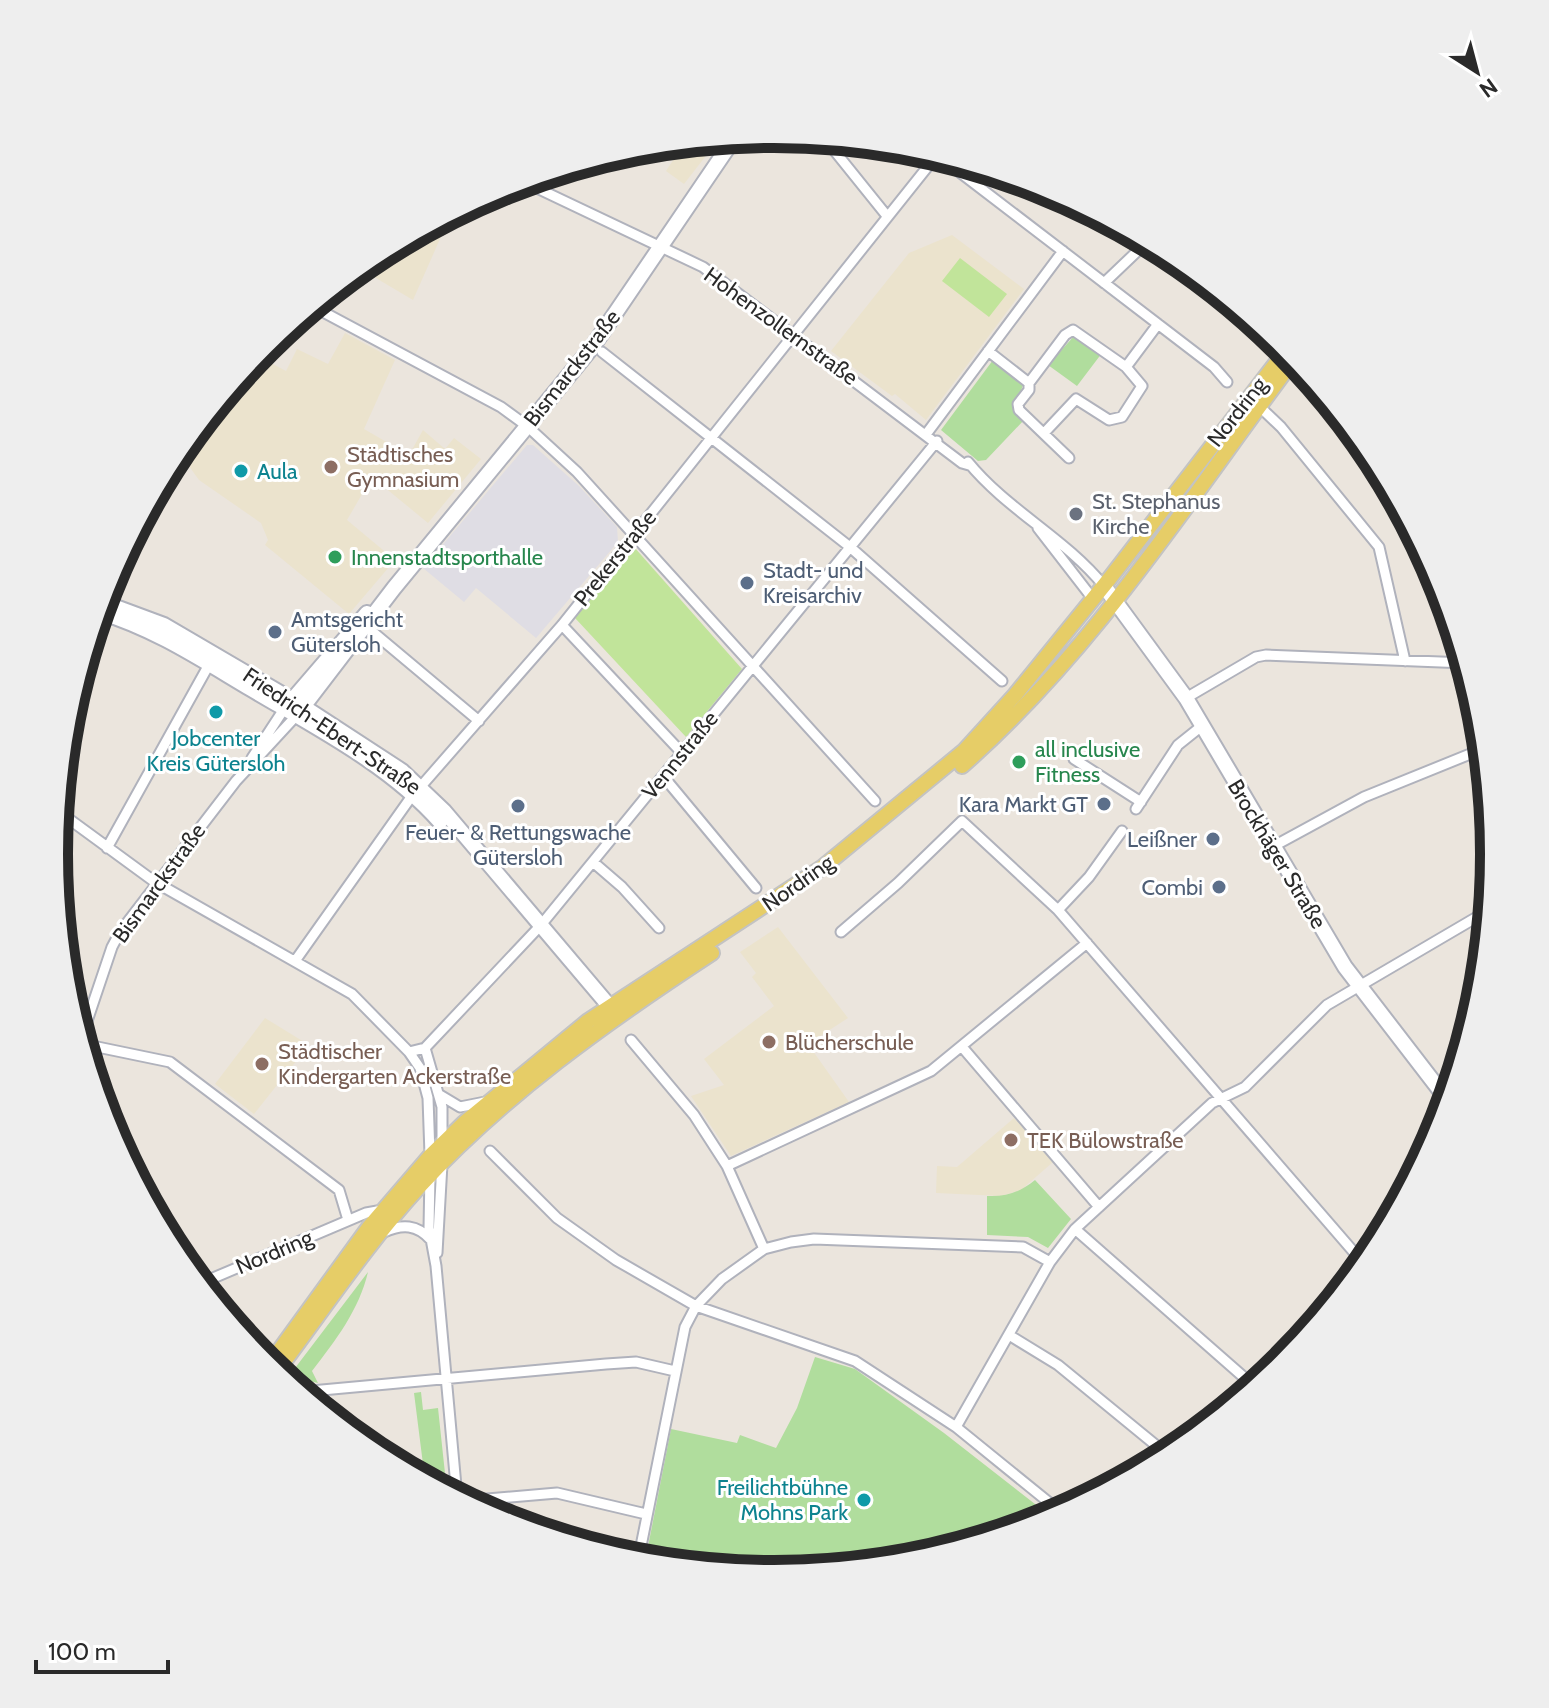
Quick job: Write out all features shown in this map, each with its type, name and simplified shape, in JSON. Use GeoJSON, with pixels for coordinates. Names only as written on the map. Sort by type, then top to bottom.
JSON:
{"type":"FeatureCollection","features":[{"type":"Feature","properties":{"kind":"main road","name":"Bismarckstraße"},"geometry":{"type":"LineString","coordinates":[[294,708],[593,346],[727,149]]}},
{"type":"Feature","properties":{"kind":"main road","name":"Nordring"},"geometry":{"type":"LineString","coordinates":[[284,1362],[381,1233],[430,1175],[443,1143],[492,1100],[767,905],[910,799],[980,735],[1104,586],[1279,359]]}},
{"type":"Feature","properties":{"kind":"main road","name":"Nordring"},"geometry":{"type":"LineString","coordinates":[[383,1210],[436,1160],[519,1094],[610,1014],[828,874],[916,806],[1015,715],[1115,600],[1287,368]]}},
{"type":"Feature","properties":{"kind":"main road","name":"Hohenzollernstraße"},"geometry":{"type":"LineString","coordinates":[[1104,586],[1115,600]]}},
{"type":"Feature","properties":{"kind":"main road"},"geometry":{"type":"LineString","coordinates":[[1093,599],[1104,614]]}},
{"type":"Feature","properties":{"kind":"main road","name":"Brockhäger Straße"},"geometry":{"type":"LineString","coordinates":[[1115,600],[1186,698],[1272,847],[1359,986],[1440,1091]]}},
{"type":"Feature","properties":{"kind":"main road","name":"Friedrich-Ebert-Straße"},"geometry":{"type":"LineString","coordinates":[[114,605],[137,612],[294,708],[418,791],[610,1014]]}},
{"type":"Feature","properties":{"kind":"main road","name":"Friedrich-Ebert-Straße"},"geometry":{"type":"LineString","coordinates":[[110,615],[212,660]]}},
{"type":"Feature","properties":{"kind":"main road"},"geometry":{"type":"LineString","coordinates":[[276,1355],[383,1210]]}},
{"type":"Feature","properties":{"kind":"street"},"geometry":{"type":"LineString","coordinates":[[834,150],[887,216]]}},
{"type":"Feature","properties":{"kind":"street","name":"Prekerstraße"},"geometry":{"type":"LineString","coordinates":[[295,961],[418,791],[562,625],[927,165]]}},
{"type":"Feature","properties":{"kind":"street"},"geometry":{"type":"LineString","coordinates":[[961,173],[1214,367],[1227,382]]}},
{"type":"Feature","properties":{"kind":"street","name":"Hohenzollernstraße"},"geometry":{"type":"LineString","coordinates":[[538,189],[703,267],[927,433],[962,463],[969,465],[1034,522],[1059,539],[1104,586]]}},
{"type":"Feature","properties":{"kind":"street"},"geometry":{"type":"LineString","coordinates":[[1104,283],[1139,249]]}},
{"type":"Feature","properties":{"kind":"street"},"geometry":{"type":"LineString","coordinates":[[927,433],[1063,251]]}},
{"type":"Feature","properties":{"kind":"street"},"geometry":{"type":"LineString","coordinates":[[322,312],[501,407],[527,426],[634,534],[875,801]]}},
{"type":"Feature","properties":{"kind":"street"},"geometry":{"type":"LineString","coordinates":[[1126,367],[1158,324]]}},
{"type":"Feature","properties":{"kind":"street"},"geometry":{"type":"LineString","coordinates":[[1045,432],[1076,399],[1109,420],[1122,417],[1142,386],[1126,367],[1073,330],[1065,335],[1029,383],[1029,390],[1018,404],[1019,410],[1045,432],[1046,439],[1069,458]]}},
{"type":"Feature","properties":{"kind":"street"},"geometry":{"type":"LineString","coordinates":[[988,351],[1029,383]]}},
{"type":"Feature","properties":{"kind":"street"},"geometry":{"type":"LineString","coordinates":[[602,352],[850,547],[1002,681]]}},
{"type":"Feature","properties":{"kind":"street"},"geometry":{"type":"LineString","coordinates":[[1259,406],[1281,427],[1379,547],[1405,661]]}},
{"type":"Feature","properties":{"kind":"street","name":"Vennstraße"},"geometry":{"type":"LineString","coordinates":[[425,1048],[537,928],[850,547],[940,443]]}},
{"type":"Feature","properties":{"kind":"street","name":"Hohenzollernstraße"},"geometry":{"type":"LineString","coordinates":[[1034,522],[1093,599]]}},
{"type":"Feature","properties":{"kind":"street"},"geometry":{"type":"LineString","coordinates":[[363,624],[477,723]]}},
{"type":"Feature","properties":{"kind":"street"},"geometry":{"type":"LineString","coordinates":[[562,625],[682,753]]}},
{"type":"Feature","properties":{"kind":"street"},"geometry":{"type":"LineString","coordinates":[[1186,698],[1256,657],[1266,655],[1455,663]]}},
{"type":"Feature","properties":{"kind":"street"},"geometry":{"type":"LineString","coordinates":[[107,848],[212,660]]}},
{"type":"Feature","properties":{"kind":"street","name":"Bismarckstraße"},"geometry":{"type":"LineString","coordinates":[[88,1021],[115,940],[155,882],[294,708]]}},
{"type":"Feature","properties":{"kind":"street"},"geometry":{"type":"LineString","coordinates":[[1074,759],[1139,806],[1178,745],[1203,725]]}},
{"type":"Feature","properties":{"kind":"street"},"geometry":{"type":"LineString","coordinates":[[1272,847],[1364,797],[1473,753]]}},
{"type":"Feature","properties":{"kind":"street"},"geometry":{"type":"LineString","coordinates":[[663,776],[756,888]]}},
{"type":"Feature","properties":{"kind":"street"},"geometry":{"type":"LineString","coordinates":[[69,820],[155,882],[346,989],[409,1052],[420,1068],[426,1088],[436,1160],[436,1266]]}},
{"type":"Feature","properties":{"kind":"street"},"geometry":{"type":"LineString","coordinates":[[841,932],[962,821],[1058,910],[1356,1255]]}},
{"type":"Feature","properties":{"kind":"street"},"geometry":{"type":"LineString","coordinates":[[1058,910],[1089,877],[1122,831]]}},
{"type":"Feature","properties":{"kind":"street"},"geometry":{"type":"LineString","coordinates":[[593,862],[622,887],[659,928]]}},
{"type":"Feature","properties":{"kind":"street"},"geometry":{"type":"LineString","coordinates":[[956,1427],[1050,1262],[1075,1229],[1212,1103],[1245,1087],[1327,1005],[1478,917]]}},
{"type":"Feature","properties":{"kind":"street"},"geometry":{"type":"LineString","coordinates":[[727,1166],[910,1081],[963,1048],[1087,943]]}},
{"type":"Feature","properties":{"kind":"street"},"geometry":{"type":"LineString","coordinates":[[631,1040],[694,1115],[727,1166],[764,1249]]}},
{"type":"Feature","properties":{"kind":"street"},"geometry":{"type":"LineString","coordinates":[[94,1044],[170,1062],[339,1190],[348,1220]]}},
{"type":"Feature","properties":{"kind":"street"},"geometry":{"type":"LineString","coordinates":[[409,1052],[425,1048],[438,1094],[443,1143]]}},
{"type":"Feature","properties":{"kind":"street"},"geometry":{"type":"LineString","coordinates":[[963,1048],[1099,1207]]}},
{"type":"Feature","properties":{"kind":"street"},"geometry":{"type":"LineString","coordinates":[[438,1094],[446,1102],[460,1107],[492,1100]]}},
{"type":"Feature","properties":{"kind":"street"},"geometry":{"type":"LineString","coordinates":[[490,1151],[577,1233],[696,1306],[855,1361],[956,1427],[1051,1504]]}},
{"type":"Feature","properties":{"kind":"street"},"geometry":{"type":"LineString","coordinates":[[430,1175],[431,1241],[436,1266],[456,1485]]}},
{"type":"Feature","properties":{"kind":"street","name":"Nordring"},"geometry":{"type":"LineString","coordinates":[[210,1279],[348,1220],[383,1210]]}},
{"type":"Feature","properties":{"kind":"street"},"geometry":{"type":"LineString","coordinates":[[381,1233],[397,1226],[411,1226],[431,1241]]}},
{"type":"Feature","properties":{"kind":"street"},"geometry":{"type":"LineString","coordinates":[[1075,1229],[1246,1379]]}},
{"type":"Feature","properties":{"kind":"street"},"geometry":{"type":"LineString","coordinates":[[640,1548],[685,1327],[696,1306],[722,1279],[764,1249],[814,1239],[1003,1245],[1023,1247],[1050,1262]]}},
{"type":"Feature","properties":{"kind":"street"},"geometry":{"type":"LineString","coordinates":[[1009,1335],[1058,1365],[1158,1447]]}},
{"type":"Feature","properties":{"kind":"street"},"geometry":{"type":"LineString","coordinates":[[315,1390],[636,1362],[675,1371]]}},
{"type":"Feature","properties":{"kind":"street"},"geometry":{"type":"LineString","coordinates":[[486,1499],[557,1493],[646,1514]]}},
{"type":"Feature","properties":{"kind":"shaded area"},"geometry":{"type":"Polygon","coordinates":[[[710,151],[684,184],[666,171],[677,155],[710,151]]]}},
{"type":"Feature","properties":{"kind":"shaded area"},"geometry":{"type":"Polygon","coordinates":[[[444,230],[413,300],[371,275],[444,230]]]}},
{"type":"Feature","properties":{"kind":"shaded area"},"geometry":{"type":"Polygon","coordinates":[[[952,235],[1024,289],[926,420],[895,394],[892,396],[831,351],[909,253],[952,235]]]}},
{"type":"Feature","properties":{"kind":"shaded area","name":"Städtisches Gymnasium"},"geometry":{"type":"Polygon","coordinates":[[[345,333],[395,360],[364,429],[409,455],[423,430],[445,449],[454,438],[481,459],[428,523],[372,477],[347,520],[395,560],[349,614],[265,545],[268,540],[261,523],[199,480],[186,462],[243,388],[256,374],[259,376],[269,362],[286,371],[297,349],[328,364],[345,333]]]}},
{"type":"Feature","properties":{"kind":"shaded area"},"geometry":{"type":"Polygon","coordinates":[[[527,445],[533,445],[579,486],[617,527],[618,542],[536,638],[476,588],[464,602],[423,568],[527,445]]]}},
{"type":"Feature","properties":{"kind":"shaded area","name":"Blücherschule"},"geometry":{"type":"Polygon","coordinates":[[[778,927],[848,1018],[808,1044],[849,1102],[731,1156],[691,1096],[724,1085],[704,1059],[774,1006],[752,977],[756,973],[740,952],[778,927]]]}},
{"type":"Feature","properties":{"kind":"shaded area","name":"Städtischer Kindergarten Ackerstraße"},"geometry":{"type":"Polygon","coordinates":[[[265,1018],[309,1045],[254,1114],[215,1084],[265,1018]]]}},
{"type":"Feature","properties":{"kind":"shaded area","name":"TEK Bülowstraße"},"geometry":{"type":"Polygon","coordinates":[[[1014,1118],[1053,1162],[1021,1190],[1001,1196],[936,1193],[937,1166],[957,1167],[1014,1118]]]}},
{"type":"Feature","properties":{"kind":"green space"},"geometry":{"type":"Polygon","coordinates":[[[960,258],[1007,294],[989,317],[942,281],[960,258]]]}},
{"type":"Feature","properties":{"kind":"green space"},"geometry":{"type":"Polygon","coordinates":[[[1075,335],[1102,353],[1077,386],[1048,365],[1075,335]]]}},
{"type":"Feature","properties":{"kind":"green space"},"geometry":{"type":"Polygon","coordinates":[[[993,360],[1023,385],[1018,399],[1024,420],[986,460],[978,461],[941,430],[993,360]]]}},
{"type":"Feature","properties":{"kind":"green space"},"geometry":{"type":"Polygon","coordinates":[[[634,547],[742,669],[686,737],[575,618],[634,547]]]}},
{"type":"Feature","properties":{"kind":"green space"},"geometry":{"type":"Polygon","coordinates":[[[1035,1180],[1071,1219],[1048,1248],[1028,1237],[987,1235],[987,1196],[1013,1193],[1035,1180]]]}},
{"type":"Feature","properties":{"kind":"green space"},"geometry":{"type":"Polygon","coordinates":[[[368,1272],[353,1312],[312,1371],[318,1383],[303,1379],[293,1371],[368,1272]]]}},
{"type":"Feature","properties":{"kind":"green space"},"geometry":{"type":"Polygon","coordinates":[[[815,1357],[855,1369],[1041,1509],[1002,1523],[912,1547],[821,1559],[728,1559],[648,1549],[671,1429],[737,1443],[740,1435],[776,1448],[797,1408],[815,1357]]]}},
{"type":"Feature","properties":{"kind":"green space"},"geometry":{"type":"Polygon","coordinates":[[[421,1392],[423,1410],[438,1408],[446,1479],[423,1467],[414,1393],[421,1392]]]}},
{"type":"Feature","properties":{"kind":"place","name":"Städtisches Gymnasium"},"geometry":{"type":"Point","coordinates":[331,467]}},
{"type":"Feature","properties":{"kind":"place","name":"Aula"},"geometry":{"type":"Point","coordinates":[241,471]}},
{"type":"Feature","properties":{"kind":"place","name":"St. Stephanus Kirche"},"geometry":{"type":"Point","coordinates":[1076,514]}},
{"type":"Feature","properties":{"kind":"place","name":"Innenstadtsporthalle"},"geometry":{"type":"Point","coordinates":[335,557]}},
{"type":"Feature","properties":{"kind":"place","name":"Stadt- und Kreisarchiv"},"geometry":{"type":"Point","coordinates":[747,583]}},
{"type":"Feature","properties":{"kind":"place","name":"Amtsgericht Gütersloh"},"geometry":{"type":"Point","coordinates":[275,632]}},
{"type":"Feature","properties":{"kind":"place","name":"Jobcenter Kreis Gütersloh"},"geometry":{"type":"Point","coordinates":[216,712]}},
{"type":"Feature","properties":{"kind":"place","name":"all inclusive Fitness"},"geometry":{"type":"Point","coordinates":[1019,762]}},
{"type":"Feature","properties":{"kind":"place","name":"Kara Markt GT"},"geometry":{"type":"Point","coordinates":[1104,804]}},
{"type":"Feature","properties":{"kind":"place","name":"Feuer- & Rettungswache Gütersloh"},"geometry":{"type":"Point","coordinates":[518,806]}},
{"type":"Feature","properties":{"kind":"place","name":"Leißner"},"geometry":{"type":"Point","coordinates":[1213,839]}},
{"type":"Feature","properties":{"kind":"place","name":"Combi"},"geometry":{"type":"Point","coordinates":[1219,887]}},
{"type":"Feature","properties":{"kind":"place","name":"Blücherschule"},"geometry":{"type":"Point","coordinates":[769,1042]}},
{"type":"Feature","properties":{"kind":"place","name":"Städtischer Kindergarten Ackerstraße"},"geometry":{"type":"Point","coordinates":[262,1064]}},
{"type":"Feature","properties":{"kind":"place","name":"TEK Bülowstraße"},"geometry":{"type":"Point","coordinates":[1011,1140]}},
{"type":"Feature","properties":{"kind":"place","name":"Freilichtbühne Mohns Park"},"geometry":{"type":"Point","coordinates":[864,1500]}}]}
